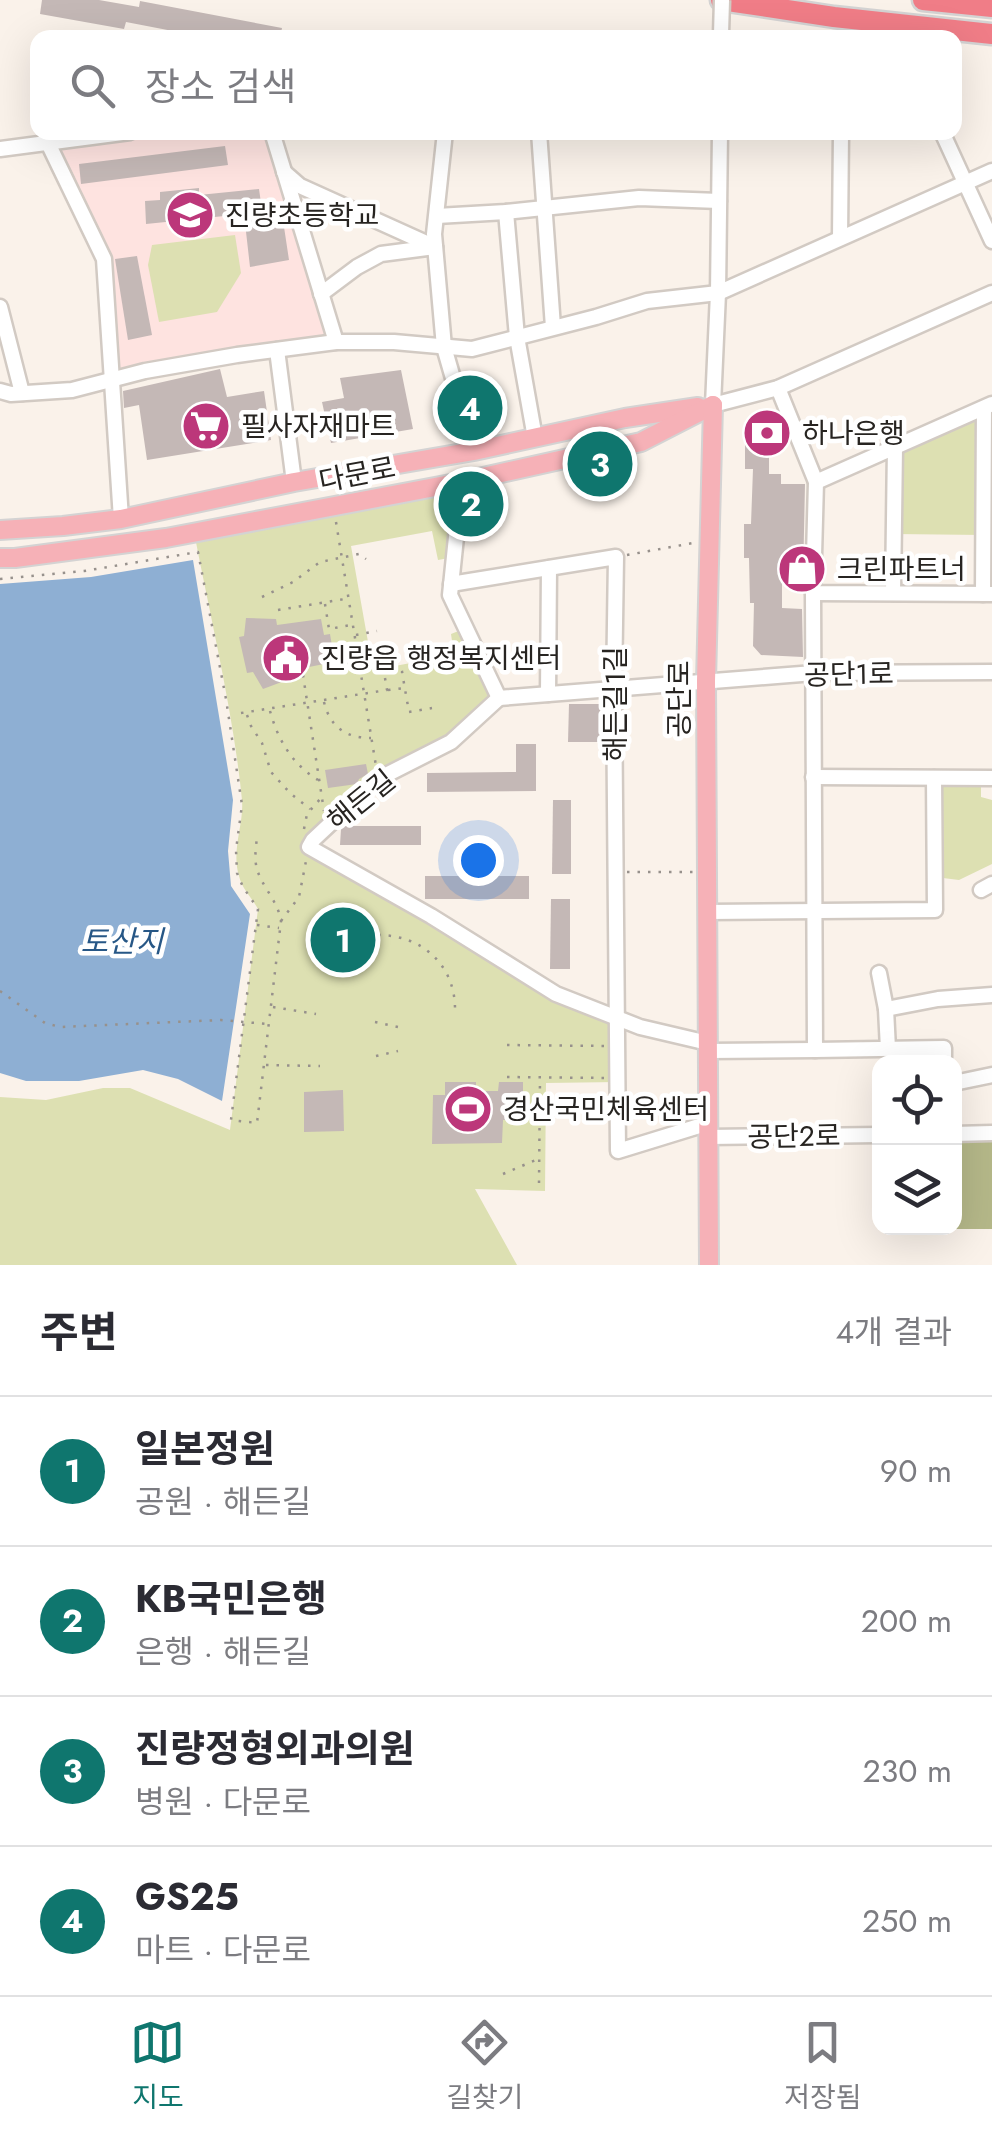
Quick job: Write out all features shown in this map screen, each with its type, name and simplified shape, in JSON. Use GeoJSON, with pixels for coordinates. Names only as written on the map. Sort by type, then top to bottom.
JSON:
{"type":"FeatureCollection","features":[{"type":"Feature","properties":{"kind":"highway"},"geometry":{"type":"LineString","coordinates":[[722,0],[834,18],[952,30]]}},
{"type":"Feature","properties":{"kind":"highway"},"geometry":{"type":"LineString","coordinates":[[923,0],[992,7]]}},
{"type":"Feature","properties":{"kind":"highway"},"geometry":{"type":"LineString","coordinates":[[962,31],[992,34]]}},
{"type":"Feature","properties":{"kind":"main road","name":"다문로"},"geometry":{"type":"LineString","coordinates":[[0,530],[121,518],[625,418],[713,405]]}},
{"type":"Feature","properties":{"kind":"main road","name":"다문로"},"geometry":{"type":"LineString","coordinates":[[0,558],[166,538],[456,483],[641,442],[713,405]]}},
{"type":"Feature","properties":{"kind":"main road","name":"공단로"},"geometry":{"type":"LineString","coordinates":[[709,1265],[706,681],[713,405]]}},
{"type":"Feature","properties":{"kind":"street"},"geometry":{"type":"LineString","coordinates":[[720,30],[722,0]]}},
{"type":"Feature","properties":{"kind":"street"},"geometry":{"type":"LineString","coordinates":[[0,149],[64,140]]}},
{"type":"Feature","properties":{"kind":"street"},"geometry":{"type":"LineString","coordinates":[[274,140],[336,342]]}},
{"type":"Feature","properties":{"kind":"street"},"geometry":{"type":"LineString","coordinates":[[444,140],[436,216],[444,347],[474,451]]}},
{"type":"Feature","properties":{"kind":"street"},"geometry":{"type":"LineString","coordinates":[[540,140],[553,328]]}},
{"type":"Feature","properties":{"kind":"street","name":"공단로"},"geometry":{"type":"LineString","coordinates":[[713,405],[720,140]]}},
{"type":"Feature","properties":{"kind":"street"},"geometry":{"type":"LineString","coordinates":[[840,140],[840,238]]}},
{"type":"Feature","properties":{"kind":"street"},"geometry":{"type":"LineString","coordinates":[[946,140],[992,242]]}},
{"type":"Feature","properties":{"kind":"street"},"geometry":{"type":"LineString","coordinates":[[48,142],[104,259],[121,518]]}},
{"type":"Feature","properties":{"kind":"street"},"geometry":{"type":"LineString","coordinates":[[0,391],[22,394],[72,390],[145,370],[336,342],[472,349],[648,301],[718,293],[992,171]]}},
{"type":"Feature","properties":{"kind":"street"},"geometry":{"type":"LineString","coordinates":[[284,172],[300,186],[436,248]]}},
{"type":"Feature","properties":{"kind":"street"},"geometry":{"type":"LineString","coordinates":[[436,216],[639,198],[719,201]]}},
{"type":"Feature","properties":{"kind":"street"},"geometry":{"type":"LineString","coordinates":[[506,212],[517,337],[535,438]]}},
{"type":"Feature","properties":{"kind":"street"},"geometry":{"type":"LineString","coordinates":[[321,294],[381,254],[436,248]]}},
{"type":"Feature","properties":{"kind":"street","name":"다문로"},"geometry":{"type":"LineString","coordinates":[[713,405],[778,388],[992,293]]}},
{"type":"Feature","properties":{"kind":"street"},"geometry":{"type":"LineString","coordinates":[[0,308],[22,394]]}},
{"type":"Feature","properties":{"kind":"street"},"geometry":{"type":"LineString","coordinates":[[277,350],[294,482]]}},
{"type":"Feature","properties":{"kind":"street"},"geometry":{"type":"LineString","coordinates":[[778,388],[816,482],[815,1050]]}},
{"type":"Feature","properties":{"kind":"street"},"geometry":{"type":"LineString","coordinates":[[813,593],[988,594],[988,406],[816,482]]}},
{"type":"Feature","properties":{"kind":"street"},"geometry":{"type":"LineString","coordinates":[[893,593],[895,447]]}},
{"type":"Feature","properties":{"kind":"street"},"geometry":{"type":"LineString","coordinates":[[456,483],[458,518],[450,594],[499,698]]}},
{"type":"Feature","properties":{"kind":"street"},"geometry":{"type":"LineString","coordinates":[[452,584],[616,557]]}},
{"type":"Feature","properties":{"kind":"street","name":"해든길1길"},"geometry":{"type":"LineString","coordinates":[[616,557],[618,1078]]}},
{"type":"Feature","properties":{"kind":"street"},"geometry":{"type":"LineString","coordinates":[[548,694],[549,568]]}},
{"type":"Feature","properties":{"kind":"street","name":"공단1로"},"geometry":{"type":"LineString","coordinates":[[499,698],[814,673],[992,672]]}},
{"type":"Feature","properties":{"kind":"street","name":"해든길"},"geometry":{"type":"LineString","coordinates":[[499,698],[451,742],[378,779],[309,847],[431,916],[556,994],[640,1028],[708,1047],[944,1048],[944,1055]]}},
{"type":"Feature","properties":{"kind":"street"},"geometry":{"type":"LineString","coordinates":[[813,776],[992,778]]}},
{"type":"Feature","properties":{"kind":"street"},"geometry":{"type":"LineString","coordinates":[[708,912],[935,910],[934,778]]}},
{"type":"Feature","properties":{"kind":"street"},"geometry":{"type":"LineString","coordinates":[[879,973],[888,1048]]}},
{"type":"Feature","properties":{"kind":"street"},"geometry":{"type":"LineString","coordinates":[[886,1009],[938,999],[992,995]]}},
{"type":"Feature","properties":{"kind":"street"},"geometry":{"type":"LineString","coordinates":[[962,1081],[992,1074]]}},
{"type":"Feature","properties":{"kind":"street","name":"공단2로"},"geometry":{"type":"LineString","coordinates":[[618,1078],[618,1150],[709,1130],[872,1135]]}},
{"type":"Feature","properties":{"kind":"street"},"geometry":{"type":"LineString","coordinates":[[962,1134],[992,1133]]}},
{"type":"Feature","properties":{"kind":"path"},"geometry":{"type":"LineString","coordinates":[[333,506],[378,779]]}},
{"type":"Feature","properties":{"kind":"path"},"geometry":{"type":"LineString","coordinates":[[616,557],[708,541]]}},
{"type":"Feature","properties":{"kind":"path"},"geometry":{"type":"LineString","coordinates":[[0,578],[84,572],[198,552],[242,805],[237,873],[258,910],[231,1120],[257,1122],[281,921],[257,872],[257,837]]}},
{"type":"Feature","properties":{"kind":"path"},"geometry":{"type":"LineString","coordinates":[[262,597],[293,582],[320,562],[359,554],[366,559]]}},
{"type":"Feature","properties":{"kind":"path"},"geometry":{"type":"LineString","coordinates":[[278,610],[348,599]]}},
{"type":"Feature","properties":{"kind":"path"},"geometry":{"type":"LineString","coordinates":[[325,602],[330,629],[352,625]]}},
{"type":"Feature","properties":{"kind":"path"},"geometry":{"type":"LineString","coordinates":[[354,635],[378,631]]}},
{"type":"Feature","properties":{"kind":"path"},"geometry":{"type":"LineString","coordinates":[[381,654],[387,690]]}},
{"type":"Feature","properties":{"kind":"path"},"geometry":{"type":"LineString","coordinates":[[336,664],[358,661]]}},
{"type":"Feature","properties":{"kind":"path"},"geometry":{"type":"LineString","coordinates":[[424,668],[402,672],[409,712],[432,708]]}},
{"type":"Feature","properties":{"kind":"path"},"geometry":{"type":"LineString","coordinates":[[303,674],[327,827]]}},
{"type":"Feature","properties":{"kind":"path"},"geometry":{"type":"LineString","coordinates":[[241,713],[405,688]]}},
{"type":"Feature","properties":{"kind":"path"},"geometry":{"type":"LineString","coordinates":[[324,700],[331,721],[346,735],[371,738]]}},
{"type":"Feature","properties":{"kind":"path"},"geometry":{"type":"LineString","coordinates":[[270,708],[275,728],[291,756],[320,781]]}},
{"type":"Feature","properties":{"kind":"path"},"geometry":{"type":"LineString","coordinates":[[247,712],[271,772],[311,810]]}},
{"type":"Feature","properties":{"kind":"path"},"geometry":{"type":"LineString","coordinates":[[281,921],[299,896],[309,847],[304,821],[322,796]]}},
{"type":"Feature","properties":{"kind":"path"},"geometry":{"type":"LineString","coordinates":[[616,872],[707,872]]}},
{"type":"Feature","properties":{"kind":"path"},"geometry":{"type":"LineString","coordinates":[[256,925],[280,928]]}},
{"type":"Feature","properties":{"kind":"path"},"geometry":{"type":"LineString","coordinates":[[378,935],[406,938],[433,954],[448,976],[455,1009]]}},
{"type":"Feature","properties":{"kind":"path"},"geometry":{"type":"LineString","coordinates":[[0,991],[45,1023],[60,1027],[221,1020],[269,1024]]}},
{"type":"Feature","properties":{"kind":"path"},"geometry":{"type":"LineString","coordinates":[[271,1006],[316,1014]]}},
{"type":"Feature","properties":{"kind":"path"},"geometry":{"type":"LineString","coordinates":[[375,1022],[398,1027]]}},
{"type":"Feature","properties":{"kind":"path"},"geometry":{"type":"LineString","coordinates":[[507,1044],[617,1046]]}},
{"type":"Feature","properties":{"kind":"path"},"geometry":{"type":"LineString","coordinates":[[376,1056],[398,1051]]}},
{"type":"Feature","properties":{"kind":"path"},"geometry":{"type":"LineString","coordinates":[[264,1065],[320,1066]]}},
{"type":"Feature","properties":{"kind":"path"},"geometry":{"type":"LineString","coordinates":[[507,1077],[618,1078]]}},
{"type":"Feature","properties":{"kind":"path"},"geometry":{"type":"LineString","coordinates":[[539,1183],[540,1077]]}},
{"type":"Feature","properties":{"kind":"path"},"geometry":{"type":"LineString","coordinates":[[503,1174],[539,1158]]}},
{"type":"Feature","properties":{"kind":"shaded area","name":"진량초등학교"},"geometry":{"type":"Polygon","coordinates":[[[274,140],[336,342],[112,380],[104,259],[48,143],[274,140]]]}},
{"type":"Feature","properties":{"kind":"green space"},"geometry":{"type":"Polygon","coordinates":[[[235,235],[241,273],[217,312],[159,322],[148,265],[152,245],[235,235]]]}},
{"type":"Feature","properties":{"kind":"green space"},"geometry":{"type":"Polygon","coordinates":[[[984,408],[983,535],[894,534],[895,447],[984,408]]]}},
{"type":"Feature","properties":{"kind":"green space"},"geometry":{"type":"Polygon","coordinates":[[[456,483],[454,557],[438,560],[432,531],[351,546],[373,670],[454,655],[451,634],[466,628],[499,698],[451,742],[378,779],[309,847],[556,994],[617,1019],[618,1082],[546,1083],[545,1191],[475,1189],[517,1265],[0,1265],[0,1097],[46,1100],[103,1088],[130,1088],[230,1130],[258,909],[242,885],[237,866],[242,809],[238,766],[194,532],[456,483]]]}},
{"type":"Feature","properties":{"kind":"green space"},"geometry":{"type":"Polygon","coordinates":[[[934,778],[981,778],[981,797],[992,800],[992,864],[959,880],[935,877],[934,778]]]}},
{"type":"Feature","properties":{"kind":"green space"},"geometry":{"type":"Polygon","coordinates":[[[962,1134],[992,1134],[992,1229],[962,1229],[962,1134]]]}},
{"type":"Feature","properties":{"kind":"water","name":"토산지"},"geometry":{"type":"Polygon","coordinates":[[[193,560],[233,800],[228,851],[231,886],[250,914],[222,1101],[178,1079],[143,1070],[79,1081],[26,1081],[0,1073],[0,584],[91,577],[193,560]]]}},
{"type":"Feature","properties":{"kind":"building"},"geometry":{"type":"Polygon","coordinates":[[[42,0],[99,0],[139,7],[140,1],[282,28],[168,30],[126,22],[124,29],[40,14],[42,0]]]}},
{"type":"Feature","properties":{"kind":"building"},"geometry":{"type":"Polygon","coordinates":[[[225,146],[228,165],[81,184],[79,164],[225,146]]]}},
{"type":"Feature","properties":{"kind":"building"},"geometry":{"type":"Polygon","coordinates":[[[199,188],[199,195],[259,189],[262,210],[281,207],[289,260],[250,267],[244,214],[146,224],[145,201],[160,200],[160,192],[199,188]]]}},
{"type":"Feature","properties":{"kind":"building"},"geometry":{"type":"Polygon","coordinates":[[[137,256],[152,335],[128,340],[115,259],[137,256]]]}},
{"type":"Feature","properties":{"kind":"building","name":"필사자재마트"},"geometry":{"type":"Polygon","coordinates":[[[220,369],[227,397],[264,391],[271,440],[147,460],[139,405],[124,408],[123,391],[220,369]]]}},
{"type":"Feature","properties":{"kind":"building"},"geometry":{"type":"Polygon","coordinates":[[[401,370],[413,429],[331,443],[322,402],[344,398],[340,378],[401,370]]]}},
{"type":"Feature","properties":{"kind":"building"},"geometry":{"type":"Polygon","coordinates":[[[762,414],[779,418],[786,436],[779,440],[780,445],[769,446],[769,474],[781,474],[781,484],[805,484],[803,579],[782,578],[782,608],[802,609],[803,657],[761,655],[753,646],[754,603],[750,603],[749,558],[744,558],[744,524],[751,524],[753,469],[745,469],[745,435],[750,420],[762,414]]]}},
{"type":"Feature","properties":{"kind":"building","name":"진량읍 행정복지센터"},"geometry":{"type":"Polygon","coordinates":[[[246,618],[276,619],[277,625],[321,619],[324,635],[330,634],[333,652],[327,653],[329,663],[284,672],[287,680],[263,689],[253,672],[247,673],[239,637],[244,636],[246,618]]]}},
{"type":"Feature","properties":{"kind":"building"},"geometry":{"type":"Polygon","coordinates":[[[569,704],[604,704],[604,742],[568,742],[569,704]]]}},
{"type":"Feature","properties":{"kind":"building"},"geometry":{"type":"Polygon","coordinates":[[[516,744],[536,744],[536,791],[427,792],[427,773],[516,772],[516,744]]]}},
{"type":"Feature","properties":{"kind":"building"},"geometry":{"type":"Polygon","coordinates":[[[366,764],[368,774],[357,784],[328,788],[325,770],[366,764]]]}},
{"type":"Feature","properties":{"kind":"building"},"geometry":{"type":"Polygon","coordinates":[[[553,800],[571,800],[571,874],[552,874],[553,800]]]}},
{"type":"Feature","properties":{"kind":"building"},"geometry":{"type":"Polygon","coordinates":[[[343,826],[421,826],[421,845],[340,845],[343,826]]]}},
{"type":"Feature","properties":{"kind":"building"},"geometry":{"type":"Polygon","coordinates":[[[425,876],[529,876],[529,899],[425,899],[425,876]]]}},
{"type":"Feature","properties":{"kind":"building"},"geometry":{"type":"Polygon","coordinates":[[[551,899],[570,899],[570,969],[550,969],[551,899]]]}},
{"type":"Feature","properties":{"kind":"building"},"geometry":{"type":"Polygon","coordinates":[[[445,1082],[476,1082],[476,1091],[498,1091],[499,1082],[523,1082],[523,1120],[503,1120],[502,1143],[432,1144],[433,1095],[445,1095],[445,1082]]]}},
{"type":"Feature","properties":{"kind":"building"},"geometry":{"type":"Polygon","coordinates":[[[343,1090],[344,1131],[304,1132],[304,1092],[343,1090]]]}},
{"type":"Feature","properties":{"kind":"place","name":"진량초등학교"},"geometry":{"type":"Point","coordinates":[190,215]}},
{"type":"Feature","properties":{"kind":"place","name":"GS25"},"geometry":{"type":"Point","coordinates":[470,408]}},
{"type":"Feature","properties":{"kind":"place","name":"필사자재마트"},"geometry":{"type":"Point","coordinates":[206,426]}},
{"type":"Feature","properties":{"kind":"place","name":"하나은행"},"geometry":{"type":"Point","coordinates":[767,433]}},
{"type":"Feature","properties":{"kind":"place","name":"진량정형외과의원"},"geometry":{"type":"Point","coordinates":[600,464]}},
{"type":"Feature","properties":{"kind":"place","name":"KB국민은행"},"geometry":{"type":"Point","coordinates":[471,504]}},
{"type":"Feature","properties":{"kind":"place","name":"크린파트너"},"geometry":{"type":"Point","coordinates":[802,569]}},
{"type":"Feature","properties":{"kind":"place","name":"진량읍 행정복지센터"},"geometry":{"type":"Point","coordinates":[286,658]}},
{"type":"Feature","properties":{"kind":"place","name":"일본정원"},"geometry":{"type":"Point","coordinates":[343,940]}},
{"type":"Feature","properties":{"kind":"place","name":"경산국민체육센터"},"geometry":{"type":"Point","coordinates":[468,1109]}}]}
